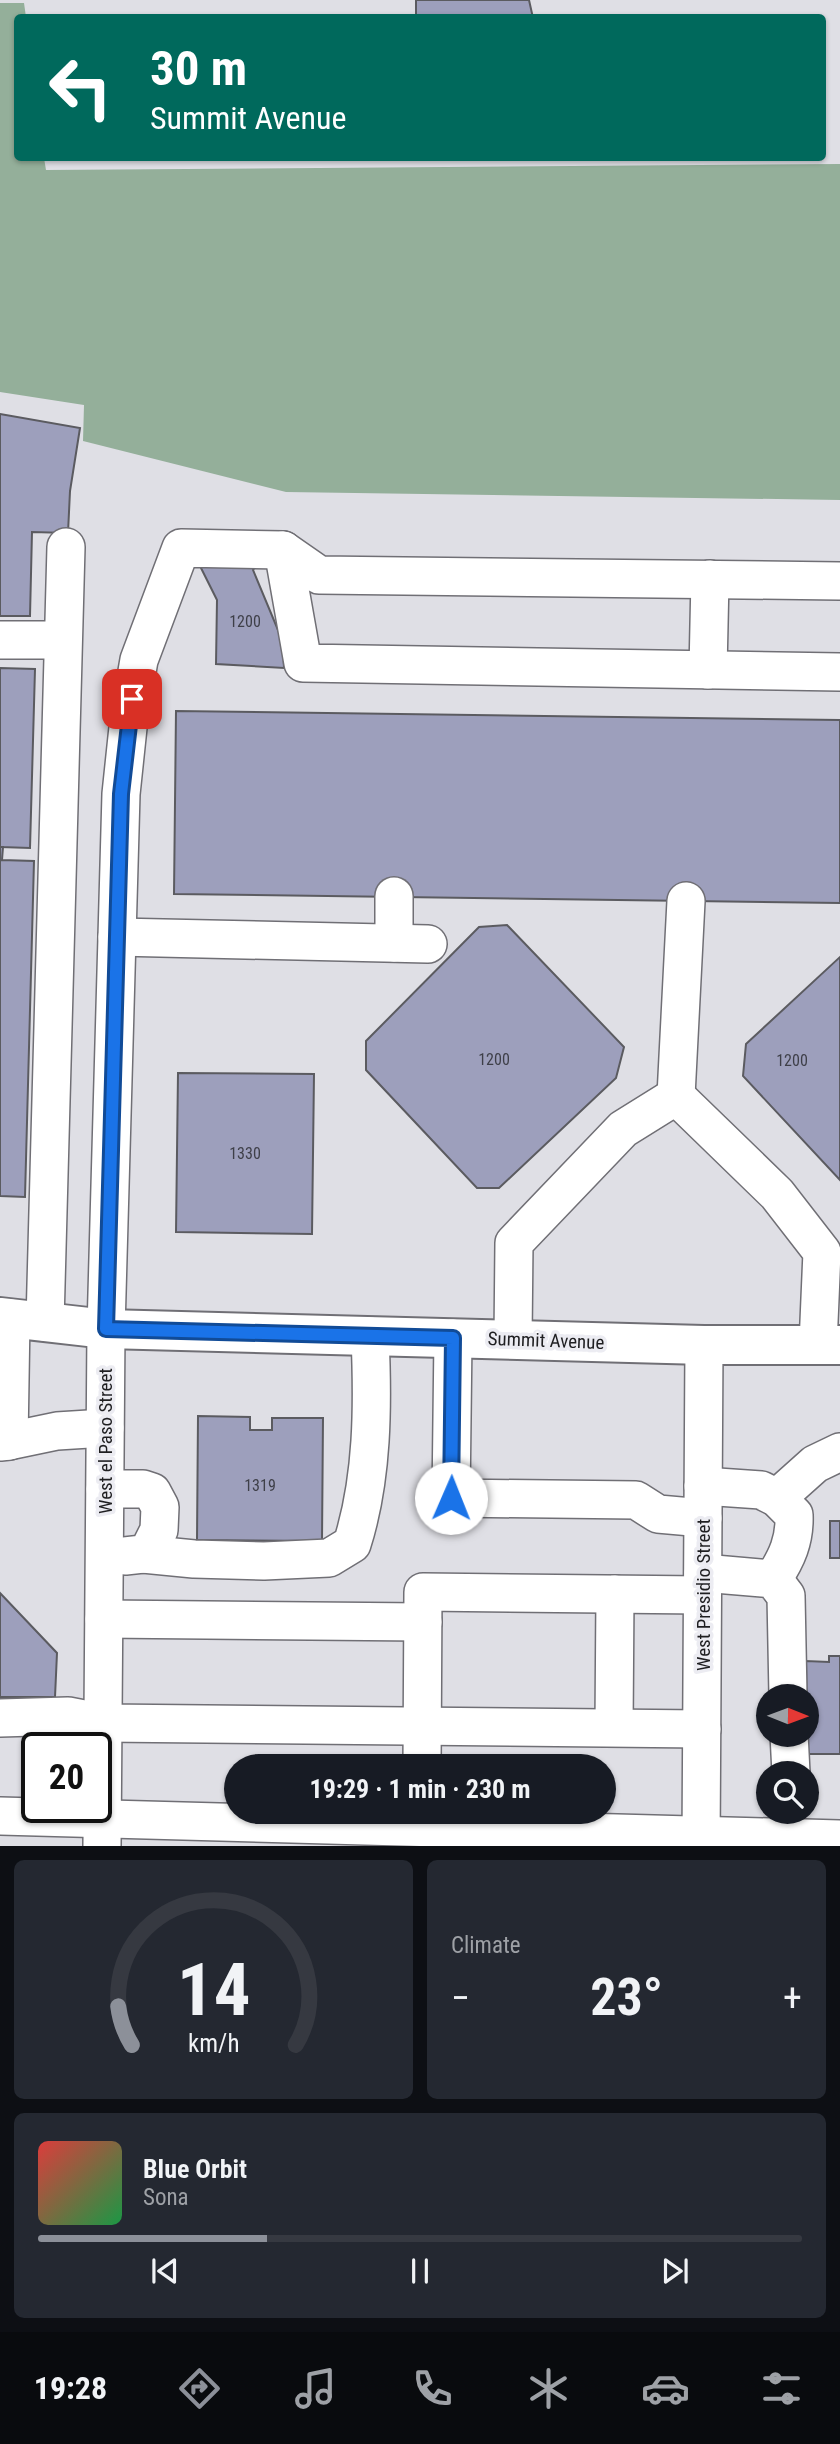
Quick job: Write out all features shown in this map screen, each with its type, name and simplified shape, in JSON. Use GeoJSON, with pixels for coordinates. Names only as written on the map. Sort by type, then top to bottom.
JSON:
{"type":"FeatureCollection","features":[{"type":"Feature","properties":{"kind":"main road","name":"Summit Avenue"},"geometry":{"type":"LineString","coordinates":[[19,1319],[106,1329],[704,1345],[829,1345]]}},
{"type":"Feature","properties":{"kind":"street"},"geometry":{"type":"LineString","coordinates":[[66,547],[19,1319],[5,1442],[57,1431],[106,1427]]}},
{"type":"Feature","properties":{"kind":"street","name":"West el Paso Street"},"geometry":{"type":"LineString","coordinates":[[103,1832],[106,1329],[121,794],[129,718],[139,660],[181,548],[283,550]]}},
{"type":"Feature","properties":{"kind":"street"},"geometry":{"type":"LineString","coordinates":[[283,550],[319,575],[840,581]]}},
{"type":"Feature","properties":{"kind":"street"},"geometry":{"type":"LineString","coordinates":[[283,550],[303,663],[840,672]]}},
{"type":"Feature","properties":{"kind":"street"},"geometry":{"type":"LineString","coordinates":[[708,670],[710,579]]}},
{"type":"Feature","properties":{"kind":"street"},"geometry":{"type":"LineString","coordinates":[[0,640],[62,640]]}},
{"type":"Feature","properties":{"kind":"street"},"geometry":{"type":"LineString","coordinates":[[117,937],[411,944],[394,897]]}},
{"type":"Feature","properties":{"kind":"street"},"geometry":{"type":"LineString","coordinates":[[686,901],[676,1096],[777,1194],[822,1252],[829,1345]]}},
{"type":"Feature","properties":{"kind":"street"},"geometry":{"type":"LineString","coordinates":[[513,1339],[514,1243],[623,1129],[676,1096]]}},
{"type":"Feature","properties":{"kind":"street"},"geometry":{"type":"LineString","coordinates":[[105,1559],[143,1554],[264,1561],[329,1558],[352,1544],[361,1517],[373,1408],[370,1336]]}},
{"type":"Feature","properties":{"kind":"street"},"geometry":{"type":"LineString","coordinates":[[453,1338],[451,1498],[636,1500],[658,1514],[761,1490],[777,1499],[794,1515],[795,1532],[786,1559],[773,1579]]}},
{"type":"Feature","properties":{"kind":"street","name":"West Presidio Street"},"geometry":{"type":"LineString","coordinates":[[701,1841],[704,1345]]}},
{"type":"Feature","properties":{"kind":"street"},"geometry":{"type":"LineString","coordinates":[[777,1499],[815,1464],[840,1452]]}},
{"type":"Feature","properties":{"kind":"street"},"geometry":{"type":"LineString","coordinates":[[105,1489],[143,1489],[152,1492],[160,1507],[159,1530],[150,1548],[143,1554]]}},
{"type":"Feature","properties":{"kind":"street"},"geometry":{"type":"LineString","coordinates":[[422,1754],[423,1592],[615,1594],[773,1579]]}},
{"type":"Feature","properties":{"kind":"street"},"geometry":{"type":"LineString","coordinates":[[773,1579],[786,1596],[788,1684]]}},
{"type":"Feature","properties":{"kind":"street"},"geometry":{"type":"LineString","coordinates":[[614,1727],[615,1594]]}},
{"type":"Feature","properties":{"kind":"street"},"geometry":{"type":"LineString","coordinates":[[104,1619],[423,1622]]}},
{"type":"Feature","properties":{"kind":"street"},"geometry":{"type":"LineString","coordinates":[[0,1718],[68,1716],[104,1723],[702,1729]]}},
{"type":"Feature","properties":{"kind":"street"},"geometry":{"type":"LineString","coordinates":[[0,1816],[103,1832],[414,1828],[701,1841],[793,1825],[840,1839]]}},
{"type":"Feature","properties":{"kind":"green space"},"geometry":{"type":"Polygon","coordinates":[[[0,3],[24,3],[26,14],[14,14],[14,161],[44,161],[46,170],[840,164],[840,500],[286,492],[83,441],[84,405],[0,392],[0,3]]]}},
{"type":"Feature","properties":{"kind":"building"},"geometry":{"type":"Polygon","coordinates":[[[416,0],[529,0],[532,14],[416,14],[416,0]]]}},
{"type":"Feature","properties":{"kind":"building"},"geometry":{"type":"Polygon","coordinates":[[[0,414],[80,428],[70,491],[68,533],[32,532],[30,616],[0,616],[0,414]]]}},
{"type":"Feature","properties":{"kind":"building"},"geometry":{"type":"Polygon","coordinates":[[[199,564],[256,566],[253,570],[283,642],[284,668],[216,664],[217,600],[199,564]]]}},
{"type":"Feature","properties":{"kind":"building"},"geometry":{"type":"Polygon","coordinates":[[[0,668],[35,669],[30,848],[0,847],[0,668]]]}},
{"type":"Feature","properties":{"kind":"building"},"geometry":{"type":"Polygon","coordinates":[[[176,711],[840,720],[840,903],[174,894],[176,711]]]}},
{"type":"Feature","properties":{"kind":"building"},"geometry":{"type":"Polygon","coordinates":[[[0,847],[3,847],[2,860],[34,861],[25,1197],[0,1196],[0,847]]]}},
{"type":"Feature","properties":{"kind":"building"},"geometry":{"type":"Polygon","coordinates":[[[507,925],[624,1047],[616,1078],[499,1188],[477,1188],[366,1070],[366,1041],[479,927],[507,925]]]}},
{"type":"Feature","properties":{"kind":"building"},"geometry":{"type":"Polygon","coordinates":[[[840,957],[840,1180],[743,1076],[746,1044],[840,957]]]}},
{"type":"Feature","properties":{"kind":"building"},"geometry":{"type":"Polygon","coordinates":[[[178,1073],[314,1074],[312,1234],[176,1232],[178,1073]]]}},
{"type":"Feature","properties":{"kind":"building"},"geometry":{"type":"Polygon","coordinates":[[[198,1416],[250,1417],[250,1430],[272,1430],[272,1418],[323,1418],[322,1541],[197,1540],[198,1416]]]}},
{"type":"Feature","properties":{"kind":"building"},"geometry":{"type":"Polygon","coordinates":[[[830,1521],[840,1521],[840,1558],[830,1558],[830,1521]]]}},
{"type":"Feature","properties":{"kind":"building"},"geometry":{"type":"Polygon","coordinates":[[[0,1593],[57,1653],[55,1697],[0,1697],[0,1593]]]}},
{"type":"Feature","properties":{"kind":"building"},"geometry":{"type":"Polygon","coordinates":[[[829,1656],[840,1656],[840,1754],[804,1754],[805,1747],[819,1747],[819,1684],[806,1684],[806,1661],[829,1662],[829,1656]]]}},
{"type":"Feature","properties":{"kind":"route"},"geometry":{"type":"LineString","coordinates":[[132,699],[121,794],[106,1329],[453,1338],[451,1498]]}}]}
